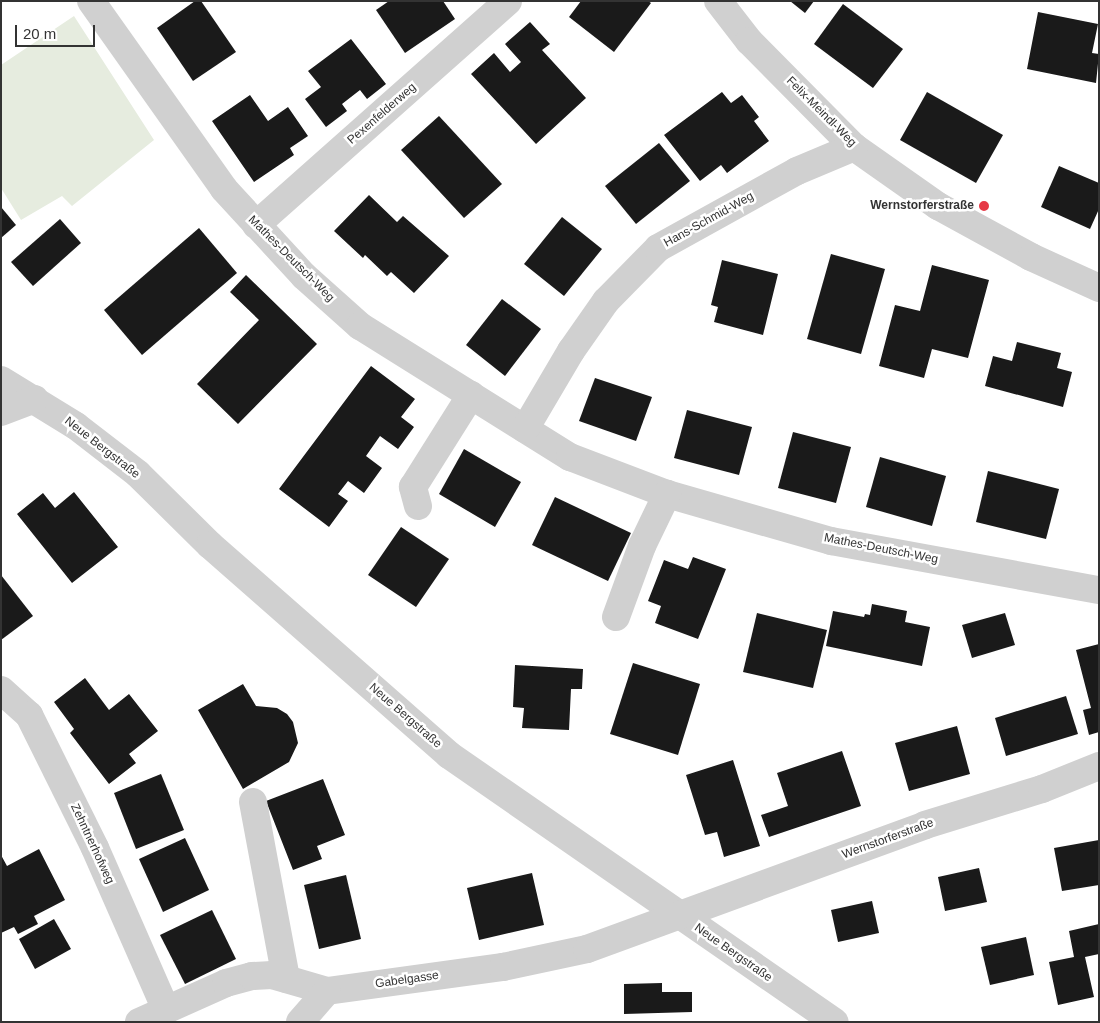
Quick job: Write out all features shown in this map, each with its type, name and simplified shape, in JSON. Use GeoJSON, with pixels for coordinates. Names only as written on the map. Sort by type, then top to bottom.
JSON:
{"type":"FeatureCollection","features":[{"type":"Feature","properties":{"kind":"street","name":"Pexenfelderweg"},"geometry":{"type":"LineString","coordinates":[[256,225],[508,1]]}},
{"type":"Feature","properties":{"kind":"street","name":"Felix-Meindl-Weg"},"geometry":{"type":"LineString","coordinates":[[718,1],[749,41],[854,147],[938,206],[1032,257],[1099,288]]}},
{"type":"Feature","properties":{"kind":"street","name":"Mathes-Deutsch-Weg"},"geometry":{"type":"LineString","coordinates":[[94,2],[224,189],[304,276],[360,326],[570,458],[666,494],[831,541],[1099,590]]}},
{"type":"Feature","properties":{"kind":"street","name":"Hans-Schmid-Weg"},"geometry":{"type":"LineString","coordinates":[[525,429],[570,351],[606,301],[658,248],[797,171],[854,147]]}},
{"type":"Feature","properties":{"kind":"street","name":"Neue Bergstraße"},"geometry":{"type":"LineString","coordinates":[[1,380],[35,399],[76,426],[138,474],[210,545],[449,755],[834,1022]]}},
{"type":"Feature","properties":{"kind":"street"},"geometry":{"type":"LineString","coordinates":[[418,506],[413,487],[471,395]]}},
{"type":"Feature","properties":{"kind":"street"},"geometry":{"type":"LineString","coordinates":[[1,412],[35,399]]}},
{"type":"Feature","properties":{"kind":"street"},"geometry":{"type":"LineString","coordinates":[[616,617],[642,546],[666,494]]}},
{"type":"Feature","properties":{"kind":"street","name":"Zehntnerhofweg"},"geometry":{"type":"LineString","coordinates":[[1,690],[29,715],[95,848],[166,1010]]}},
{"type":"Feature","properties":{"kind":"street","name":"Wernstorferstraße"},"geometry":{"type":"LineString","coordinates":[[678,915],[925,825],[1042,789],[1099,766]]}},
{"type":"Feature","properties":{"kind":"street"},"geometry":{"type":"LineString","coordinates":[[252,802],[286,979]]}},
{"type":"Feature","properties":{"kind":"street","name":"Gabelgasse"},"geometry":{"type":"LineString","coordinates":[[139,1022],[226,983],[252,976],[286,979],[327,991],[522,963],[587,949],[678,915]]}},
{"type":"Feature","properties":{"kind":"street"},"geometry":{"type":"LineString","coordinates":[[300,1022],[327,991]]}},
{"type":"Feature","properties":{"kind":"shaded area"},"geometry":{"type":"Polygon","coordinates":[[[74,16],[154,140],[72,206],[62,196],[21,220],[1,188],[1,65],[74,16]]]}},
{"type":"Feature","properties":{"kind":"building"},"geometry":{"type":"Polygon","coordinates":[[[195,1],[201,1],[236,52],[193,81],[157,28],[195,1]]]}},
{"type":"Feature","properties":{"kind":"building"},"geometry":{"type":"Polygon","coordinates":[[[389,1],[443,1],[455,19],[405,53],[376,10],[389,1]]]}},
{"type":"Feature","properties":{"kind":"building"},"geometry":{"type":"Polygon","coordinates":[[[581,1],[648,1],[651,3],[614,52],[569,17],[581,1]]]}},
{"type":"Feature","properties":{"kind":"building"},"geometry":{"type":"Polygon","coordinates":[[[790,1],[814,1],[805,13],[790,1]]]}},
{"type":"Feature","properties":{"kind":"building"},"geometry":{"type":"Polygon","coordinates":[[[843,4],[903,49],[873,88],[814,44],[843,4]]]}},
{"type":"Feature","properties":{"kind":"building"},"geometry":{"type":"Polygon","coordinates":[[[1038,12],[1098,24],[1092,53],[1099,54],[1096,83],[1027,69],[1038,12]]]}},
{"type":"Feature","properties":{"kind":"building"},"geometry":{"type":"Polygon","coordinates":[[[530,22],[550,44],[542,50],[586,98],[536,144],[471,74],[494,53],[510,72],[521,62],[505,44],[530,22]]]}},
{"type":"Feature","properties":{"kind":"building"},"geometry":{"type":"Polygon","coordinates":[[[351,39],[386,84],[367,99],[360,90],[342,104],[347,111],[326,127],[305,99],[321,87],[308,71],[351,39]]]}},
{"type":"Feature","properties":{"kind":"building"},"geometry":{"type":"Polygon","coordinates":[[[722,92],[731,103],[742,95],[759,117],[754,121],[769,141],[727,173],[721,165],[700,181],[664,135],[722,92]]]}},
{"type":"Feature","properties":{"kind":"building"},"geometry":{"type":"Polygon","coordinates":[[[927,92],[1003,135],[976,183],[900,140],[927,92]]]}},
{"type":"Feature","properties":{"kind":"building"},"geometry":{"type":"Polygon","coordinates":[[[250,95],[268,121],[288,107],[308,136],[290,148],[294,155],[254,182],[212,121],[250,95]]]}},
{"type":"Feature","properties":{"kind":"building"},"geometry":{"type":"Polygon","coordinates":[[[439,116],[502,184],[464,218],[401,150],[439,116]]]}},
{"type":"Feature","properties":{"kind":"building"},"geometry":{"type":"Polygon","coordinates":[[[659,143],[690,181],[636,224],[605,186],[659,143]]]}},
{"type":"Feature","properties":{"kind":"building"},"geometry":{"type":"Polygon","coordinates":[[[1059,166],[1099,183],[1099,209],[1090,229],[1041,207],[1059,166]]]}},
{"type":"Feature","properties":{"kind":"building"},"geometry":{"type":"Polygon","coordinates":[[[369,195],[397,222],[403,216],[449,256],[414,293],[391,272],[387,276],[365,255],[363,258],[334,231],[369,195]]]}},
{"type":"Feature","properties":{"kind":"building"},"geometry":{"type":"Polygon","coordinates":[[[1,207],[16,225],[1,238],[1,207]]]}},
{"type":"Feature","properties":{"kind":"building"},"geometry":{"type":"Polygon","coordinates":[[[562,217],[602,249],[564,296],[524,264],[562,217]]]}},
{"type":"Feature","properties":{"kind":"building"},"geometry":{"type":"Polygon","coordinates":[[[60,219],[81,243],[33,286],[11,262],[60,219]]]}},
{"type":"Feature","properties":{"kind":"building"},"geometry":{"type":"Polygon","coordinates":[[[199,228],[237,273],[142,355],[104,310],[199,228]]]}},
{"type":"Feature","properties":{"kind":"building"},"geometry":{"type":"Polygon","coordinates":[[[831,254],[885,269],[861,354],[807,339],[831,254]]]}},
{"type":"Feature","properties":{"kind":"building"},"geometry":{"type":"Polygon","coordinates":[[[722,260],[778,274],[763,335],[714,322],[718,307],[711,305],[722,260]]]}},
{"type":"Feature","properties":{"kind":"building"},"geometry":{"type":"Polygon","coordinates":[[[932,265],[989,280],[968,358],[932,349],[924,378],[879,366],[895,305],[920,311],[932,265]]]}},
{"type":"Feature","properties":{"kind":"building"},"geometry":{"type":"Polygon","coordinates":[[[246,275],[317,344],[238,424],[197,384],[259,320],[230,292],[246,275]]]}},
{"type":"Feature","properties":{"kind":"building"},"geometry":{"type":"Polygon","coordinates":[[[502,299],[541,329],[505,376],[466,345],[502,299]]]}},
{"type":"Feature","properties":{"kind":"building"},"geometry":{"type":"Polygon","coordinates":[[[1017,342],[1061,353],[1057,368],[1072,372],[1063,407],[985,386],[993,356],[1012,361],[1017,342]]]}},
{"type":"Feature","properties":{"kind":"building"},"geometry":{"type":"Polygon","coordinates":[[[371,366],[415,399],[401,417],[414,427],[398,449],[380,436],[366,456],[382,468],[364,493],[348,481],[338,494],[348,501],[329,527],[279,489],[371,366]]]}},
{"type":"Feature","properties":{"kind":"building"},"geometry":{"type":"Polygon","coordinates":[[[595,378],[652,397],[636,441],[579,421],[595,378]]]}},
{"type":"Feature","properties":{"kind":"building"},"geometry":{"type":"Polygon","coordinates":[[[687,410],[752,427],[739,475],[674,458],[687,410]]]}},
{"type":"Feature","properties":{"kind":"building"},"geometry":{"type":"Polygon","coordinates":[[[793,432],[851,447],[836,503],[778,488],[793,432]]]}},
{"type":"Feature","properties":{"kind":"building"},"geometry":{"type":"Polygon","coordinates":[[[464,449],[521,482],[495,527],[439,494],[464,449]]]}},
{"type":"Feature","properties":{"kind":"building"},"geometry":{"type":"Polygon","coordinates":[[[880,457],[946,476],[932,526],[866,507],[880,457]]]}},
{"type":"Feature","properties":{"kind":"building"},"geometry":{"type":"Polygon","coordinates":[[[988,471],[1059,489],[1046,539],[976,522],[988,471]]]}},
{"type":"Feature","properties":{"kind":"building"},"geometry":{"type":"Polygon","coordinates":[[[74,492],[118,547],[72,583],[17,514],[43,493],[55,508],[74,492]]]}},
{"type":"Feature","properties":{"kind":"building"},"geometry":{"type":"Polygon","coordinates":[[[555,497],[631,533],[608,581],[532,545],[555,497]]]}},
{"type":"Feature","properties":{"kind":"building"},"geometry":{"type":"Polygon","coordinates":[[[401,527],[449,559],[416,607],[368,575],[401,527]]]}},
{"type":"Feature","properties":{"kind":"building"},"geometry":{"type":"Polygon","coordinates":[[[693,557],[726,569],[698,639],[655,623],[661,606],[648,601],[664,560],[688,569],[693,557]]]}},
{"type":"Feature","properties":{"kind":"building"},"geometry":{"type":"Polygon","coordinates":[[[1,575],[33,616],[1,640],[1,575]]]}},
{"type":"Feature","properties":{"kind":"building"},"geometry":{"type":"Polygon","coordinates":[[[872,604],[907,611],[905,622],[930,627],[922,666],[826,646],[833,611],[864,617],[865,614],[870,615],[872,604]]]}},
{"type":"Feature","properties":{"kind":"building"},"geometry":{"type":"Polygon","coordinates":[[[757,613],[827,630],[813,688],[743,672],[757,613]]]}},
{"type":"Feature","properties":{"kind":"building"},"geometry":{"type":"Polygon","coordinates":[[[1005,613],[1015,645],[972,658],[962,625],[1005,613]]]}},
{"type":"Feature","properties":{"kind":"building"},"geometry":{"type":"Polygon","coordinates":[[[1099,644],[1099,732],[1089,735],[1083,710],[1091,708],[1076,650],[1099,644]]]}},
{"type":"Feature","properties":{"kind":"building"},"geometry":{"type":"Polygon","coordinates":[[[633,663],[700,684],[678,755],[610,734],[633,663]]]}},
{"type":"Feature","properties":{"kind":"building"},"geometry":{"type":"Polygon","coordinates":[[[515,665],[583,669],[582,689],[571,689],[569,730],[522,728],[524,708],[513,707],[515,665]]]}},
{"type":"Feature","properties":{"kind":"building"},"geometry":{"type":"Polygon","coordinates":[[[85,678],[109,710],[129,694],[158,731],[129,754],[136,763],[109,784],[70,733],[74,729],[54,702],[85,678]]]}},
{"type":"Feature","properties":{"kind":"building"},"geometry":{"type":"Polygon","coordinates":[[[243,684],[256,706],[277,708],[287,714],[293,722],[298,743],[289,762],[243,789],[198,710],[243,684]]]}},
{"type":"Feature","properties":{"kind":"building"},"geometry":{"type":"Polygon","coordinates":[[[1066,696],[1078,734],[1006,756],[995,718],[1066,696]]]}},
{"type":"Feature","properties":{"kind":"building"},"geometry":{"type":"Polygon","coordinates":[[[957,726],[970,774],[909,791],[895,743],[957,726]]]}},
{"type":"Feature","properties":{"kind":"building"},"geometry":{"type":"Polygon","coordinates":[[[842,751],[861,806],[769,837],[761,815],[788,806],[777,773],[842,751]]]}},
{"type":"Feature","properties":{"kind":"building"},"geometry":{"type":"Polygon","coordinates":[[[733,760],[760,846],[724,857],[717,832],[705,835],[686,775],[733,760]]]}},
{"type":"Feature","properties":{"kind":"building"},"geometry":{"type":"Polygon","coordinates":[[[161,774],[184,830],[136,849],[114,793],[161,774]]]}},
{"type":"Feature","properties":{"kind":"building"},"geometry":{"type":"Polygon","coordinates":[[[323,779],[345,835],[317,846],[322,859],[293,870],[266,801],[323,779]]]}},
{"type":"Feature","properties":{"kind":"building"},"geometry":{"type":"Polygon","coordinates":[[[185,838],[209,890],[163,912],[139,859],[185,838]]]}},
{"type":"Feature","properties":{"kind":"building"},"geometry":{"type":"Polygon","coordinates":[[[1099,840],[1099,885],[1062,891],[1054,848],[1099,840]]]}},
{"type":"Feature","properties":{"kind":"building"},"geometry":{"type":"Polygon","coordinates":[[[39,849],[65,900],[34,916],[38,924],[18,934],[14,927],[1,933],[1,855],[7,866],[39,849]]]}},
{"type":"Feature","properties":{"kind":"building"},"geometry":{"type":"Polygon","coordinates":[[[979,868],[987,902],[945,911],[938,877],[979,868]]]}},
{"type":"Feature","properties":{"kind":"building"},"geometry":{"type":"Polygon","coordinates":[[[532,873],[544,925],[479,940],[467,888],[532,873]]]}},
{"type":"Feature","properties":{"kind":"building"},"geometry":{"type":"Polygon","coordinates":[[[346,875],[361,939],[319,949],[304,885],[346,875]]]}},
{"type":"Feature","properties":{"kind":"building"},"geometry":{"type":"Polygon","coordinates":[[[872,901],[879,933],[838,942],[831,910],[872,901]]]}},
{"type":"Feature","properties":{"kind":"building"},"geometry":{"type":"Polygon","coordinates":[[[212,910],[236,959],[185,984],[160,935],[212,910]]]}},
{"type":"Feature","properties":{"kind":"building"},"geometry":{"type":"Polygon","coordinates":[[[54,919],[71,949],[35,969],[19,939],[54,919]]]}},
{"type":"Feature","properties":{"kind":"building"},"geometry":{"type":"Polygon","coordinates":[[[1099,924],[1099,954],[1085,957],[1094,997],[1058,1005],[1049,962],[1074,957],[1069,931],[1099,924]]]}},
{"type":"Feature","properties":{"kind":"building"},"geometry":{"type":"Polygon","coordinates":[[[1026,937],[1034,975],[990,985],[981,947],[1026,937]]]}},
{"type":"Feature","properties":{"kind":"building"},"geometry":{"type":"Polygon","coordinates":[[[662,983],[662,992],[692,992],[692,1012],[624,1014],[624,984],[662,983]]]}},
{"type":"Feature","properties":{"kind":"place","name":"Wernstorferstraße"},"geometry":{"type":"Point","coordinates":[984,206]}}]}
